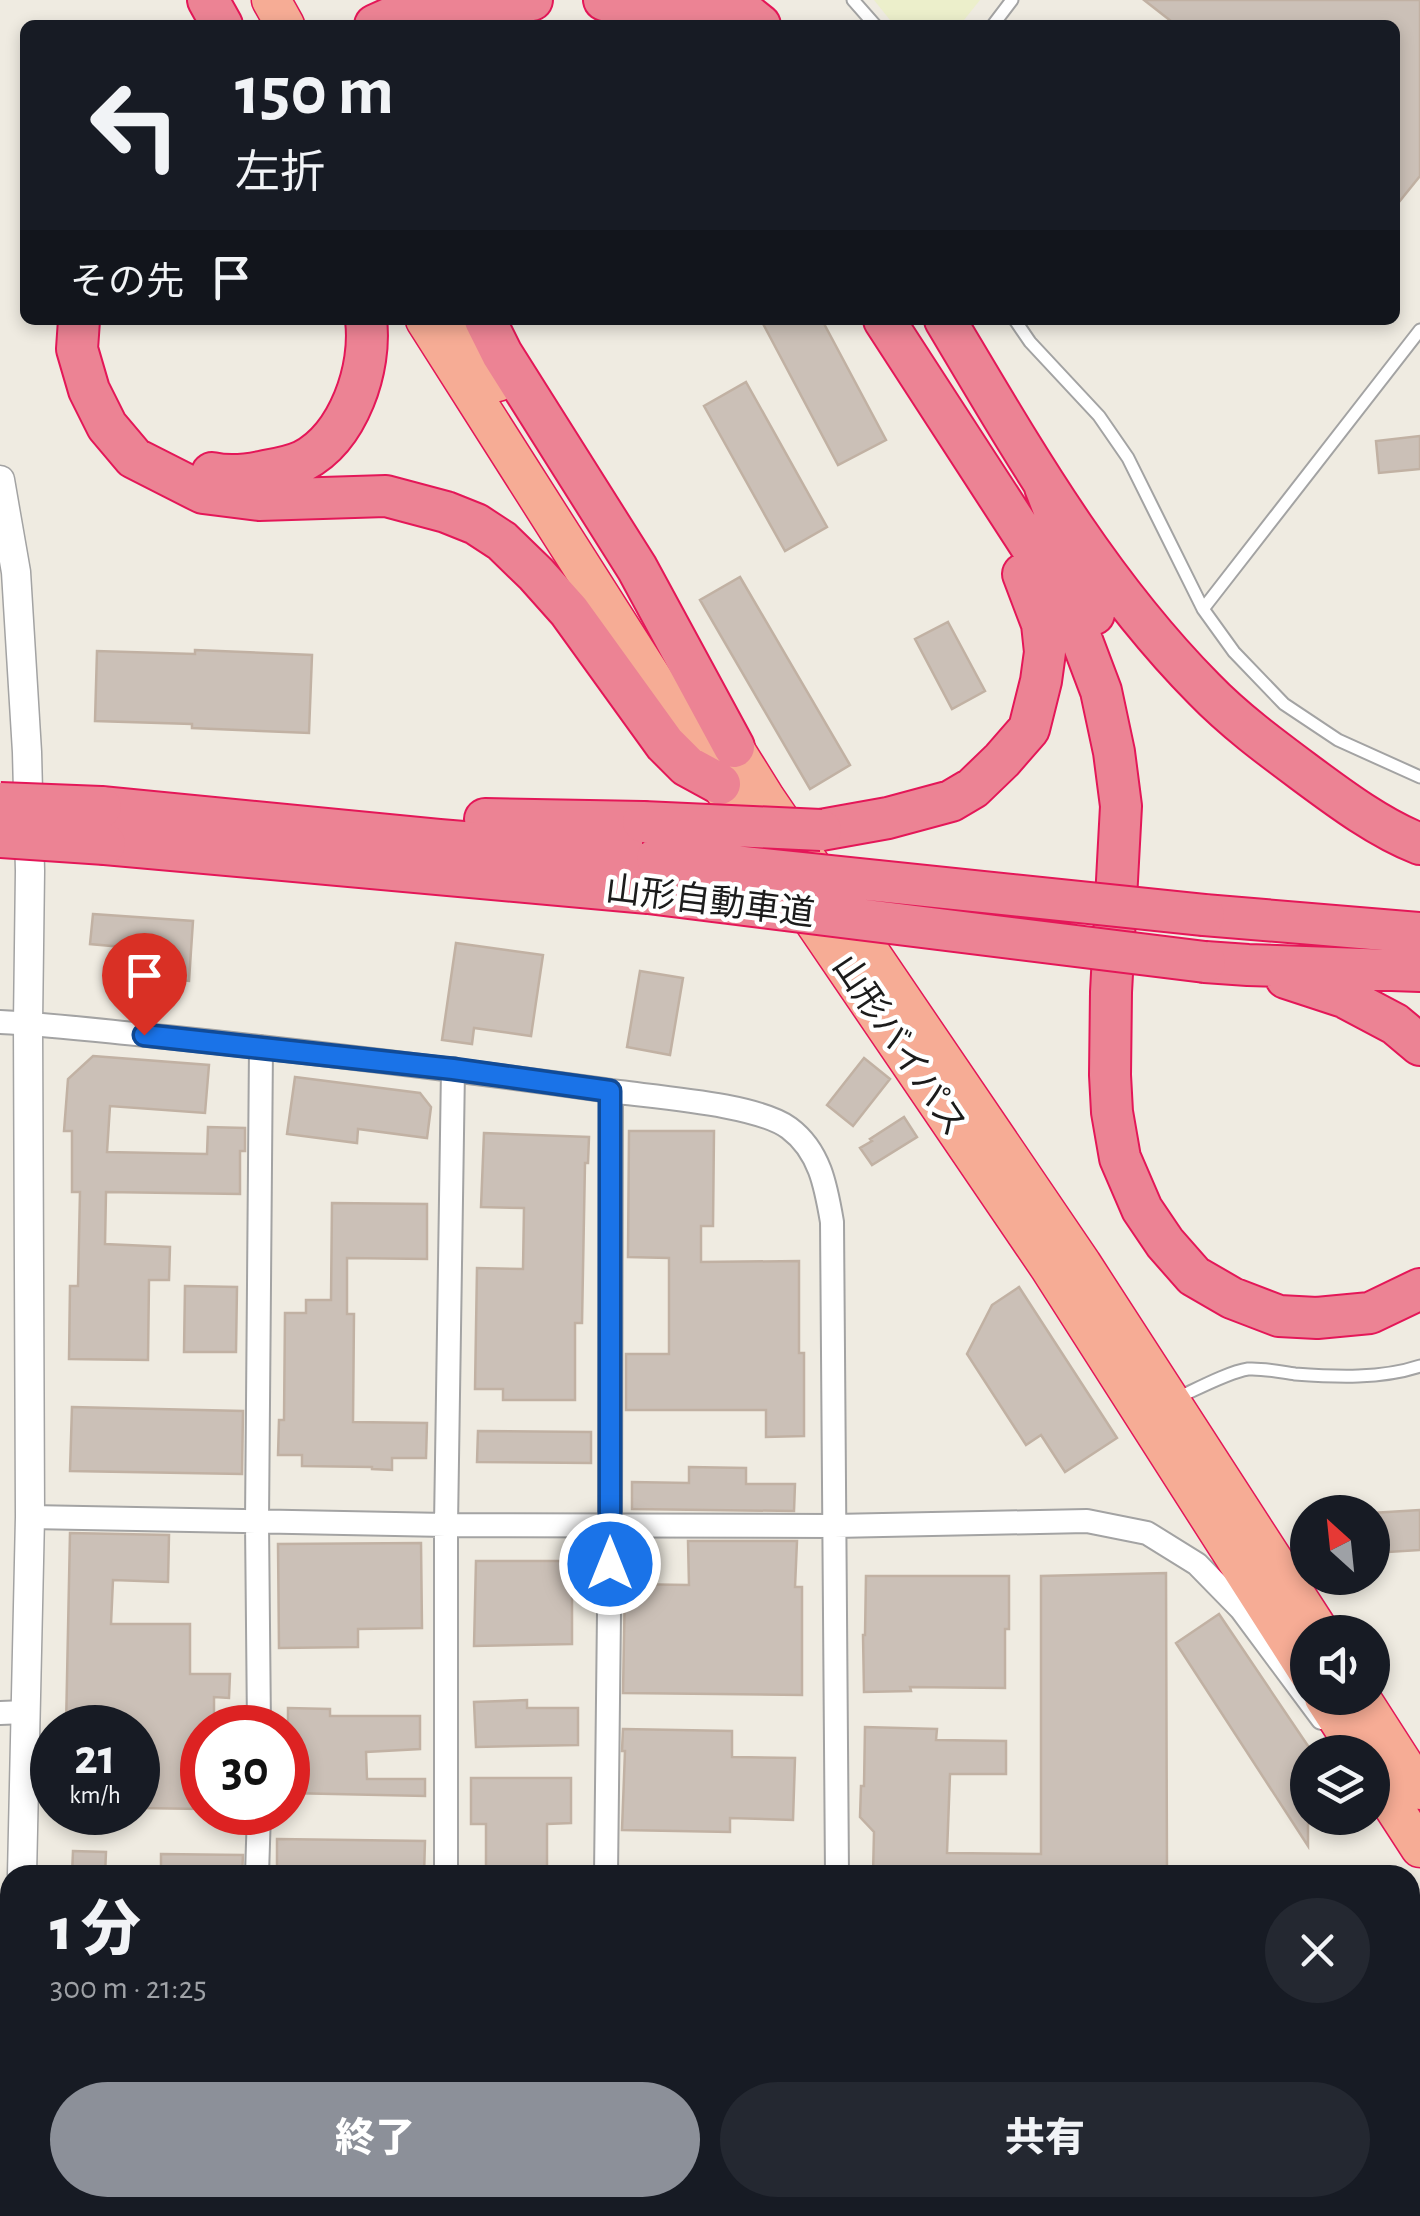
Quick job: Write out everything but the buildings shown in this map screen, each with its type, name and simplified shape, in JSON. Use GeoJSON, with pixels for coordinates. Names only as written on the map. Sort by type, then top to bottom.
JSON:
{"type":"FeatureCollection","features":[{"type":"Feature","properties":{"kind":"highway"},"geometry":{"type":"LineString","coordinates":[[385,20],[431,0]]}},
{"type":"Feature","properties":{"kind":"highway"},"geometry":{"type":"LineString","coordinates":[[436,20],[494,2],[532,0]]}},
{"type":"Feature","properties":{"kind":"highway"},"geometry":{"type":"LineString","coordinates":[[604,0],[674,20]]}},
{"type":"Feature","properties":{"kind":"highway"},"geometry":{"type":"LineString","coordinates":[[674,0],[717,20]]}},
{"type":"Feature","properties":{"kind":"highway"},"geometry":{"type":"LineString","coordinates":[[729,0],[754,20]]}},
{"type":"Feature","properties":{"kind":"highway"},"geometry":{"type":"LineString","coordinates":[[79,325],[77,349],[89,390],[107,426],[134,458],[203,493],[259,500],[386,496],[476,524],[514,552],[569,611],[665,744],[687,766],[720,784]]}},
{"type":"Feature","properties":{"kind":"highway"},"geometry":{"type":"LineString","coordinates":[[103,325],[112,388],[145,436],[162,450],[216,474],[245,476],[303,460],[322,447],[342,422],[360,385],[369,340],[367,325]]}},
{"type":"Feature","properties":{"kind":"highway","name":"山形バイパス"},"geometry":{"type":"LineString","coordinates":[[428,325],[720,784],[1049,1266],[1290,1644]]}},
{"type":"Feature","properties":{"kind":"highway","name":"山形バイパス"},"geometry":{"type":"LineString","coordinates":[[463,325],[766,799],[1027,1182],[1309,1615]]}},
{"type":"Feature","properties":{"kind":"highway"},"geometry":{"type":"LineString","coordinates":[[488,325],[637,568],[734,746]]}},
{"type":"Feature","properties":{"kind":"highway"},"geometry":{"type":"LineString","coordinates":[[887,325],[1041,562],[1078,630],[1101,691],[1120,806],[1112,1112],[1120,1158],[1142,1209],[1194,1276],[1232,1298],[1280,1316],[1318,1318],[1370,1313],[1420,1289]]}},
{"type":"Feature","properties":{"kind":"highway"},"geometry":{"type":"LineString","coordinates":[[948,325],[1045,487],[1158,640],[1240,723],[1317,782],[1402,837],[1420,844]]}},
{"type":"Feature","properties":{"kind":"highway"},"geometry":{"type":"LineString","coordinates":[[650,858],[888,818],[950,800],[973,788],[1029,729],[1044,667],[1042,624],[976,462]]}},
{"type":"Feature","properties":{"kind":"highway"},"geometry":{"type":"LineString","coordinates":[[1045,487],[1090,602],[1114,674],[1128,736],[1139,849],[1129,1057],[1131,1106],[1155,1187],[1171,1217],[1214,1259],[1242,1279],[1285,1292],[1349,1294],[1383,1283],[1420,1260]]}},
{"type":"Feature","properties":{"kind":"highway","name":"山形自動車道"},"geometry":{"type":"LineString","coordinates":[[0,803],[103,826]]}},
{"type":"Feature","properties":{"kind":"highway","name":"山形自動車道"},"geometry":{"type":"LineString","coordinates":[[0,837],[103,826],[419,838],[1420,933]]}},
{"type":"Feature","properties":{"kind":"highway","name":"山形自動車道"},"geometry":{"type":"LineString","coordinates":[[650,858],[1205,962],[1420,971]]}},
{"type":"Feature","properties":{"kind":"highway"},"geometry":{"type":"LineString","coordinates":[[1248,965],[1344,997],[1395,1024],[1420,1044]]}},
{"type":"Feature","properties":{"kind":"highway"},"geometry":{"type":"LineString","coordinates":[[1372,1715],[1420,1790]]}},
{"type":"Feature","properties":{"kind":"highway"},"geometry":{"type":"LineString","coordinates":[[1390,1802],[1420,1849]]}},
{"type":"Feature","properties":{"kind":"street"},"geometry":{"type":"LineString","coordinates":[[0,480],[16,572],[30,871],[14,1022],[30,1517],[13,1712],[21,1865]]}},
{"type":"Feature","properties":{"kind":"street"},"geometry":{"type":"LineString","coordinates":[[14,1022],[453,1069],[755,1113],[788,1128],[814,1156],[826,1183],[832,1222],[838,1865]]}},
{"type":"Feature","properties":{"kind":"street"},"geometry":{"type":"LineString","coordinates":[[259,1705],[261,1046]]}},
{"type":"Feature","properties":{"kind":"street"},"geometry":{"type":"LineString","coordinates":[[446,1865],[453,1069]]}},
{"type":"Feature","properties":{"kind":"street"},"geometry":{"type":"LineString","coordinates":[[606,1865],[610,1091]]}},
{"type":"Feature","properties":{"kind":"street"},"geometry":{"type":"LineString","coordinates":[[30,1517],[446,1525],[834,1526],[1088,1521],[1147,1533],[1197,1564],[1241,1609],[1335,1735]]}},
{"type":"Feature","properties":{"kind":"street"},"geometry":{"type":"LineString","coordinates":[[1390,1809],[1420,1849]]}},
{"type":"Feature","properties":{"kind":"street"},"geometry":{"type":"LineString","coordinates":[[257,1865],[258,1835]]}},
{"type":"Feature","properties":{"kind":"lane"},"geometry":{"type":"LineString","coordinates":[[853,0],[871,20]]}},
{"type":"Feature","properties":{"kind":"lane"},"geometry":{"type":"LineString","coordinates":[[997,20],[1012,0]]}},
{"type":"Feature","properties":{"kind":"lane"},"geometry":{"type":"LineString","coordinates":[[1018,325],[1099,416],[1128,458],[1203,609],[1234,652],[1284,704],[1338,740],[1420,777]]}},
{"type":"Feature","properties":{"kind":"lane"},"geometry":{"type":"LineString","coordinates":[[1203,609],[1420,330]]}},
{"type":"Feature","properties":{"kind":"lane"},"geometry":{"type":"LineString","coordinates":[[1172,1400],[1248,1369],[1364,1376],[1404,1372],[1420,1366]]}},
{"type":"Feature","properties":{"kind":"green space"},"geometry":{"type":"Polygon","coordinates":[[[874,0],[980,0],[964,20],[890,20],[874,0]]]}},
{"type":"Feature","properties":{"kind":"route"},"geometry":{"type":"LineString","coordinates":[[144,1035],[453,1069],[610,1091],[610,1564]]}}]}
